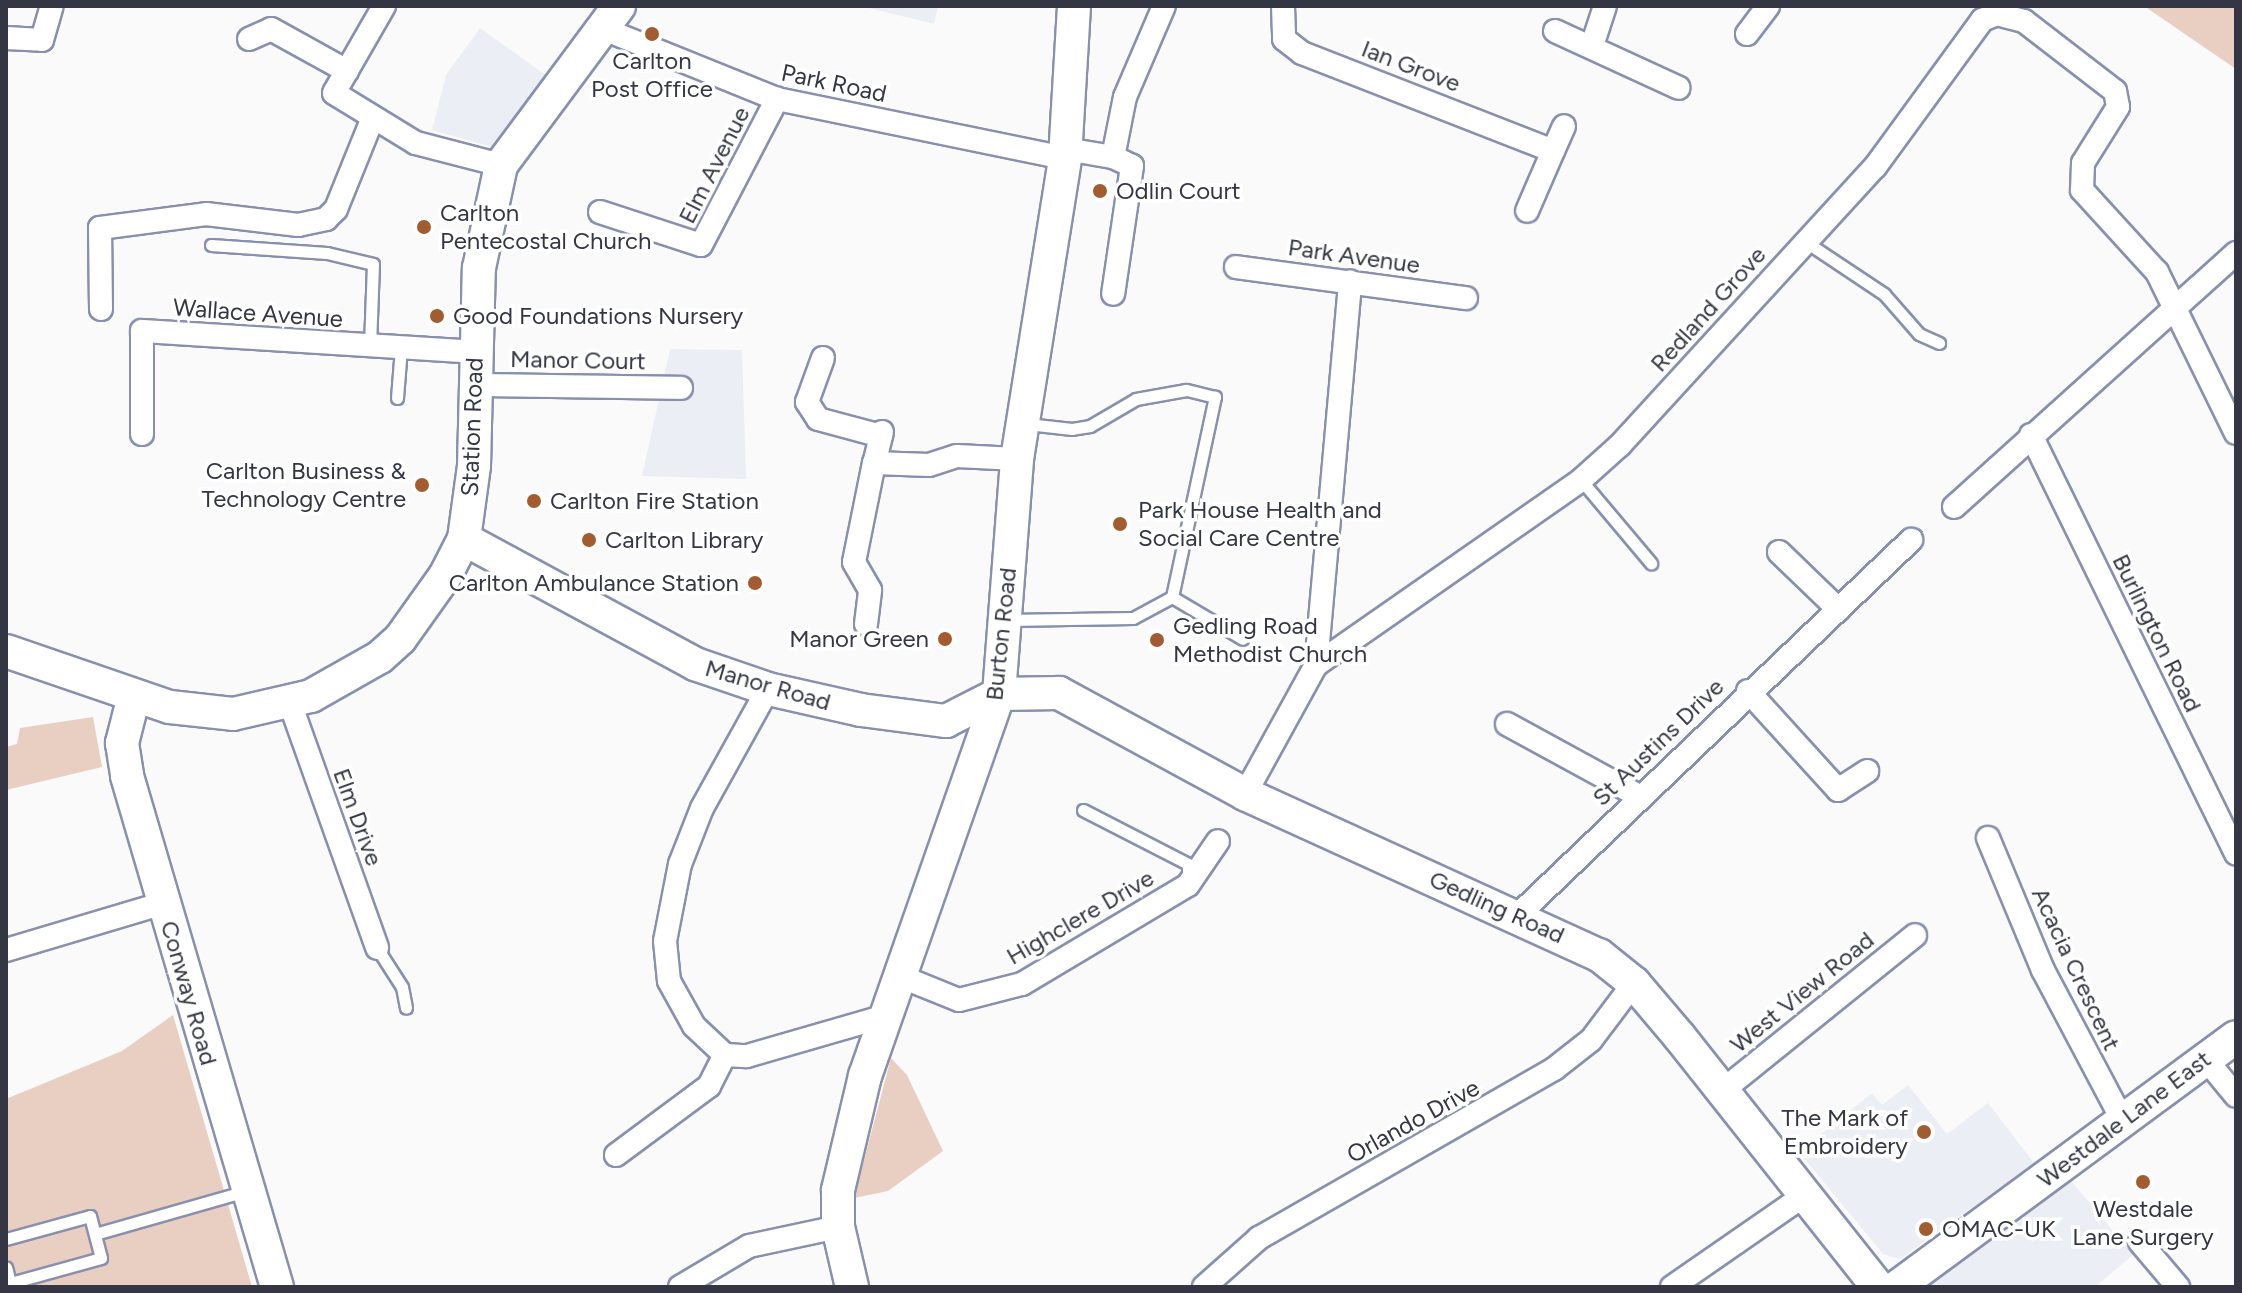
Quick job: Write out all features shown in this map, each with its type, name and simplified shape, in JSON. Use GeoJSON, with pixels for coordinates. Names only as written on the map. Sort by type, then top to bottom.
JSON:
{"type":"FeatureCollection","features":[{"type":"Feature","properties":{"kind":"street"},"geometry":{"type":"LineString","coordinates":[[6,38],[42,40],[52,6]]}},
{"type":"Feature","properties":{"kind":"street"},"geometry":{"type":"LineString","coordinates":[[384,6],[334,93],[372,120],[416,143],[501,165]]}},
{"type":"Feature","properties":{"kind":"street","name":"Burton Road"},"geometry":{"type":"LineString","coordinates":[[852,1287],[838,1227],[838,1190],[865,1076],[999,694],[1017,459],[1066,153],[1074,6]]}},
{"type":"Feature","properties":{"kind":"street"},"geometry":{"type":"LineString","coordinates":[[1113,294],[1132,166],[1113,157],[1125,97],[1164,6]]}},
{"type":"Feature","properties":{"kind":"street","name":"Ian Grove"},"geometry":{"type":"LineString","coordinates":[[1283,6],[1280,26],[1292,47],[1553,151]]}},
{"type":"Feature","properties":{"kind":"street"},"geometry":{"type":"LineString","coordinates":[[1592,46],[1605,6]]}},
{"type":"Feature","properties":{"kind":"street"},"geometry":{"type":"LineString","coordinates":[[1747,34],[1768,6]]}},
{"type":"Feature","properties":{"kind":"street","name":"Redland Grove"},"geometry":{"type":"LineString","coordinates":[[1245,794],[1316,665],[1581,480],[1875,167],[1982,20],[1997,14],[2024,21],[2115,91],[2118,107],[2114,120],[2083,163],[2079,177],[2090,199],[2157,272],[2176,305]]}},
{"type":"Feature","properties":{"kind":"street","name":"Park Road"},"geometry":{"type":"LineString","coordinates":[[610,17],[777,99],[1066,153],[1113,157]]}},
{"type":"Feature","properties":{"kind":"street","name":"Station Road"},"geometry":{"type":"LineString","coordinates":[[6,651],[134,696],[198,713],[233,714],[290,703],[343,680],[400,639],[445,576],[464,539],[474,466],[474,352],[479,268],[501,165],[610,17]]}},
{"type":"Feature","properties":{"kind":"street"},"geometry":{"type":"LineString","coordinates":[[249,39],[271,29],[347,71]]}},
{"type":"Feature","properties":{"kind":"street"},"geometry":{"type":"LineString","coordinates":[[1555,31],[1679,88]]}},
{"type":"Feature","properties":{"kind":"street","name":"Elm Avenue"},"geometry":{"type":"LineString","coordinates":[[600,212],[701,245],[777,99]]}},
{"type":"Feature","properties":{"kind":"street"},"geometry":{"type":"LineString","coordinates":[[101,309],[100,228],[206,214],[298,225],[326,219],[336,209],[372,120]]}},
{"type":"Feature","properties":{"kind":"street"},"geometry":{"type":"LineString","coordinates":[[1527,211],[1564,126]]}},
{"type":"Feature","properties":{"kind":"street"},"geometry":{"type":"LineString","coordinates":[[1954,507],[2236,253]]}},
{"type":"Feature","properties":{"kind":"street","name":"Park Avenue"},"geometry":{"type":"LineString","coordinates":[[1236,267],[1466,298]]}},
{"type":"Feature","properties":{"kind":"street"},"geometry":{"type":"LineString","coordinates":[[1316,665],[1350,282]]}},
{"type":"Feature","properties":{"kind":"street"},"geometry":{"type":"LineString","coordinates":[[2176,305],[2234,424]]}},
{"type":"Feature","properties":{"kind":"street","name":"Wallace Avenue"},"geometry":{"type":"LineString","coordinates":[[142,434],[142,331],[474,352]]}},
{"type":"Feature","properties":{"kind":"street"},"geometry":{"type":"LineString","coordinates":[[823,358],[807,402],[818,419],[881,434],[854,562],[870,590],[866,624]]}},
{"type":"Feature","properties":{"kind":"street","name":"Manor Court"},"geometry":{"type":"LineString","coordinates":[[474,385],[681,388]]}},
{"type":"Feature","properties":{"kind":"street","name":"Burlington Road"},"geometry":{"type":"LineString","coordinates":[[2031,435],[2236,854]]}},
{"type":"Feature","properties":{"kind":"street"},"geometry":{"type":"LineString","coordinates":[[874,463],[929,465],[957,456],[1017,459]]}},
{"type":"Feature","properties":{"kind":"street","name":"Manor Road"},"geometry":{"type":"LineString","coordinates":[[464,539],[671,652],[768,689],[861,710],[946,721],[999,694]]}},
{"type":"Feature","properties":{"kind":"street","name":"St Austins Drive"},"geometry":{"type":"LineString","coordinates":[[1517,916],[1748,691],[1839,610],[1911,540]]}},
{"type":"Feature","properties":{"kind":"street"},"geometry":{"type":"LineString","coordinates":[[1779,552],[1839,610]]}},
{"type":"Feature","properties":{"kind":"street"},"geometry":{"type":"LineString","coordinates":[[768,689],[702,808],[670,903],[669,981],[694,1026],[725,1055],[747,1056],[886,1016]]}},
{"type":"Feature","properties":{"kind":"street"},"geometry":{"type":"LineString","coordinates":[[1748,691],[1838,790],[1867,771]]}},
{"type":"Feature","properties":{"kind":"street","name":"Gedling Road"},"geometry":{"type":"LineString","coordinates":[[999,694],[1059,693],[1245,794],[1599,955],[1634,983],[1878,1287]]}},
{"type":"Feature","properties":{"kind":"street","name":"Conway Road"},"geometry":{"type":"LineString","coordinates":[[134,696],[124,729],[124,762],[246,1191],[277,1287]]}},
{"type":"Feature","properties":{"kind":"street","name":"Elm Drive"},"geometry":{"type":"LineString","coordinates":[[290,703],[377,948]]}},
{"type":"Feature","properties":{"kind":"street"},"geometry":{"type":"LineString","coordinates":[[1507,724],[1639,796]]}},
{"type":"Feature","properties":{"kind":"street","name":"Acacia Crescent"},"geometry":{"type":"LineString","coordinates":[[1988,838],[2043,970],[2122,1119]]}},
{"type":"Feature","properties":{"kind":"street","name":"Highclere Drive"},"geometry":{"type":"LineString","coordinates":[[902,977],[959,1000],[1022,984],[1188,885],[1218,841]]}},
{"type":"Feature","properties":{"kind":"street"},"geometry":{"type":"LineString","coordinates":[[6,950],[164,903]]}},
{"type":"Feature","properties":{"kind":"street","name":"West View Road"},"geometry":{"type":"LineString","coordinates":[[1722,1091],[1915,935]]}},
{"type":"Feature","properties":{"kind":"street","name":"Orlando Drive"},"geometry":{"type":"LineString","coordinates":[[1204,1287],[1259,1238],[1527,1086],[1607,1024],[1634,983]]}},
{"type":"Feature","properties":{"kind":"street","name":"Westdale Lane East"},"geometry":{"type":"LineString","coordinates":[[1897,1287],[2204,1057],[2236,1037]]}},
{"type":"Feature","properties":{"kind":"street"},"geometry":{"type":"LineString","coordinates":[[620,1146],[709,1086],[725,1055]]}},
{"type":"Feature","properties":{"kind":"street"},"geometry":{"type":"LineString","coordinates":[[2204,1057],[2236,1096]]}},
{"type":"Feature","properties":{"kind":"street"},"geometry":{"type":"LineString","coordinates":[[1672,1287],[1805,1195]]}},
{"type":"Feature","properties":{"kind":"street"},"geometry":{"type":"LineString","coordinates":[[680,1287],[749,1246],[838,1227]]}},
{"type":"Feature","properties":{"kind":"street"},"geometry":{"type":"LineString","coordinates":[[2140,1242],[2178,1287]]}},
{"type":"Feature","properties":{"kind":"lane"},"geometry":{"type":"LineString","coordinates":[[1806,242],[1884,294],[1919,334],[1939,343]]}},
{"type":"Feature","properties":{"kind":"lane"},"geometry":{"type":"LineString","coordinates":[[211,245],[327,253],[373,264],[370,346]]}},
{"type":"Feature","properties":{"kind":"lane"},"geometry":{"type":"LineString","coordinates":[[397,398],[401,347]]}},
{"type":"Feature","properties":{"kind":"lane"},"geometry":{"type":"LineString","coordinates":[[1006,620],[1133,618],[1172,597],[1215,397],[1186,390],[1136,399],[1090,426],[1072,429],[1022,424]]}},
{"type":"Feature","properties":{"kind":"lane"},"geometry":{"type":"LineString","coordinates":[[1581,480],[1651,563]]}},
{"type":"Feature","properties":{"kind":"lane"},"geometry":{"type":"LineString","coordinates":[[1172,597],[1243,639]]}},
{"type":"Feature","properties":{"kind":"lane"},"geometry":{"type":"LineString","coordinates":[[1083,810],[1188,864],[1188,885]]}},
{"type":"Feature","properties":{"kind":"lane"},"geometry":{"type":"LineString","coordinates":[[377,948],[402,987],[406,1008]]}},
{"type":"Feature","properties":{"kind":"lane"},"geometry":{"type":"LineString","coordinates":[[95,1234],[246,1191]]}},
{"type":"Feature","properties":{"kind":"lane"},"geometry":{"type":"LineString","coordinates":[[6,1239],[90,1216],[101,1258],[10,1283],[6,1267]]}},
{"type":"Feature","properties":{"kind":"shaded area"},"geometry":{"type":"Polygon","coordinates":[[[861,6],[938,6],[934,24],[861,6]]]}},
{"type":"Feature","properties":{"kind":"shaded area"},"geometry":{"type":"Polygon","coordinates":[[[2144,6],[2236,6],[2236,69],[2144,6]]]}},
{"type":"Feature","properties":{"kind":"shaded area"},"geometry":{"type":"Polygon","coordinates":[[[480,28],[551,79],[499,149],[432,130],[446,75],[480,28]]]}},
{"type":"Feature","properties":{"kind":"shaded area"},"geometry":{"type":"Polygon","coordinates":[[[670,349],[742,350],[746,479],[642,476],[670,349]]]}},
{"type":"Feature","properties":{"kind":"shaded area"},"geometry":{"type":"Polygon","coordinates":[[[93,717],[102,767],[6,790],[6,747],[17,744],[20,728],[93,717]]]}},
{"type":"Feature","properties":{"kind":"shaded area"},"geometry":{"type":"Polygon","coordinates":[[[173,1015],[252,1287],[6,1287],[6,1099],[122,1051],[173,1015]]]}},
{"type":"Feature","properties":{"kind":"shaded area"},"geometry":{"type":"Polygon","coordinates":[[[891,1058],[907,1075],[943,1151],[888,1191],[854,1198],[891,1058]]]}},
{"type":"Feature","properties":{"kind":"shaded area"},"geometry":{"type":"Polygon","coordinates":[[[1908,1085],[1947,1134],[1988,1103],[2034,1163],[1900,1259],[1883,1254],[1799,1152],[1872,1093],[1882,1105],[1908,1085]]]}},
{"type":"Feature","properties":{"kind":"shaded area"},"geometry":{"type":"Polygon","coordinates":[[[2067,1176],[2133,1255],[2095,1287],[1924,1287],[2067,1176]]]}},
{"type":"Feature","properties":{"kind":"place","name":"Carlton Post Office"},"geometry":{"type":"Point","coordinates":[652,34]}},
{"type":"Feature","properties":{"kind":"place","name":"Odlin Court"},"geometry":{"type":"Point","coordinates":[1100,191]}},
{"type":"Feature","properties":{"kind":"place","name":"Carlton Pentecostal Church"},"geometry":{"type":"Point","coordinates":[424,227]}},
{"type":"Feature","properties":{"kind":"place","name":"Good Foundations Nursery"},"geometry":{"type":"Point","coordinates":[437,316]}},
{"type":"Feature","properties":{"kind":"place","name":"Carlton Business & Technology Centre"},"geometry":{"type":"Point","coordinates":[422,485]}},
{"type":"Feature","properties":{"kind":"place","name":"Carlton Fire Station"},"geometry":{"type":"Point","coordinates":[534,501]}},
{"type":"Feature","properties":{"kind":"place","name":"Park House Health and Social Care Centre"},"geometry":{"type":"Point","coordinates":[1120,524]}},
{"type":"Feature","properties":{"kind":"place","name":"Carlton Library"},"geometry":{"type":"Point","coordinates":[589,540]}},
{"type":"Feature","properties":{"kind":"place","name":"Carlton Ambulance Station"},"geometry":{"type":"Point","coordinates":[755,583]}},
{"type":"Feature","properties":{"kind":"place","name":"Manor Green"},"geometry":{"type":"Point","coordinates":[945,639]}},
{"type":"Feature","properties":{"kind":"place","name":"Gedling Road Methodist Church"},"geometry":{"type":"Point","coordinates":[1157,640]}},
{"type":"Feature","properties":{"kind":"place","name":"The Mark of Embroidery"},"geometry":{"type":"Point","coordinates":[1924,1132]}},
{"type":"Feature","properties":{"kind":"place","name":"Westdale Lane Surgery"},"geometry":{"type":"Point","coordinates":[2143,1182]}},
{"type":"Feature","properties":{"kind":"place","name":"OMAC-UK"},"geometry":{"type":"Point","coordinates":[1926,1229]}}]}
